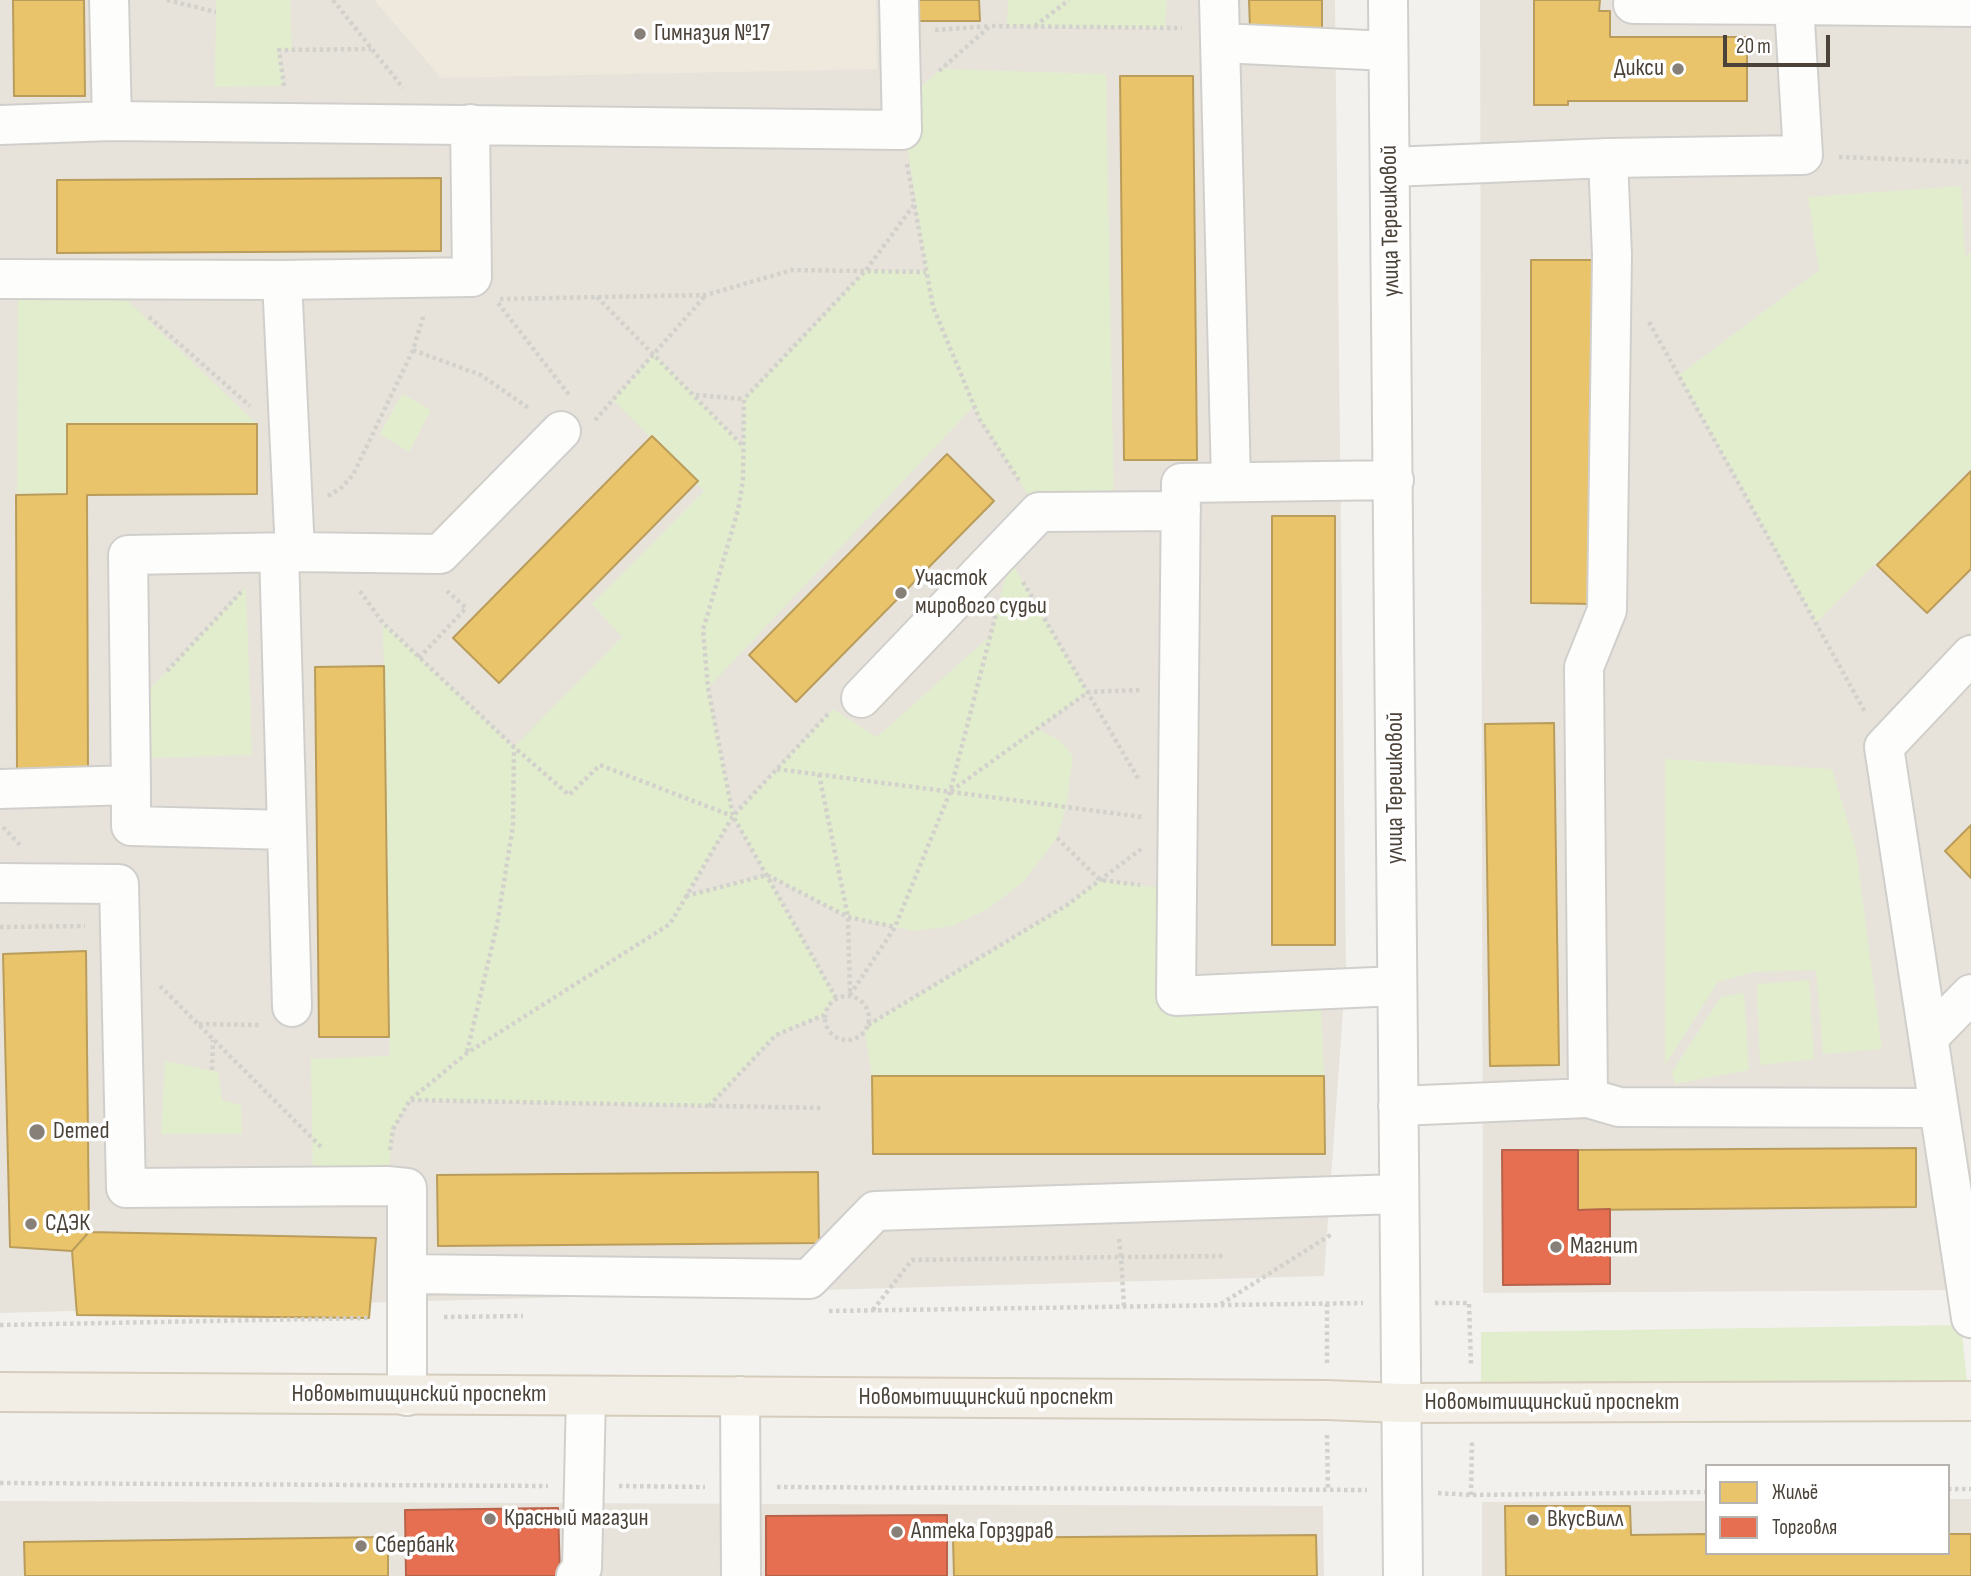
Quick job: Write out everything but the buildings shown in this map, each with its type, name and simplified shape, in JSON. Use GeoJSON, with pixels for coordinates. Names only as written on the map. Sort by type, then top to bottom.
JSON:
{"type":"FeatureCollection","features":[{"type":"Feature","properties":{"kind":"main road","name":"Новомытищинский проспект"},"geometry":{"type":"LineString","coordinates":[[0,1392],[1313,1400],[1401,1403],[1971,1401]]}},
{"type":"Feature","properties":{"kind":"street"},"geometry":{"type":"LineString","coordinates":[[109,0],[112,121]]}},
{"type":"Feature","properties":{"kind":"street"},"geometry":{"type":"LineString","coordinates":[[1219,0],[1231,482]]}},
{"type":"Feature","properties":{"kind":"street","name":"улица Терешковой"},"geometry":{"type":"LineString","coordinates":[[1388,0],[1403,1576]]}},
{"type":"Feature","properties":{"kind":"street"},"geometry":{"type":"LineString","coordinates":[[1633,4],[1971,7]]}},
{"type":"Feature","properties":{"kind":"street"},"geometry":{"type":"LineString","coordinates":[[1391,167],[1608,158],[1803,155],[1794,5]]}},
{"type":"Feature","properties":{"kind":"street"},"geometry":{"type":"LineString","coordinates":[[0,125],[112,121],[470,124],[902,117],[899,16]]}},
{"type":"Feature","properties":{"kind":"street"},"geometry":{"type":"LineString","coordinates":[[1221,43],[1388,51]]}},
{"type":"Feature","properties":{"kind":"street"},"geometry":{"type":"LineString","coordinates":[[0,279],[472,278],[470,124]]}},
{"type":"Feature","properties":{"kind":"street"},"geometry":{"type":"LineString","coordinates":[[1588,1098],[1584,667],[1608,610],[1612,255],[1608,158]]}},
{"type":"Feature","properties":{"kind":"street"},"geometry":{"type":"LineString","coordinates":[[281,1016],[287,830],[287,552],[293,500],[282,280]]}},
{"type":"Feature","properties":{"kind":"street"},"geometry":{"type":"LineString","coordinates":[[287,830],[131,827],[128,555],[287,552],[440,554],[568,417]]}},
{"type":"Feature","properties":{"kind":"street"},"geometry":{"type":"LineString","coordinates":[[1394,480],[1181,483],[1176,996],[1397,986]]}},
{"type":"Feature","properties":{"kind":"street"},"geometry":{"type":"LineString","coordinates":[[861,698],[1007,555],[1039,512],[1181,511]]}},
{"type":"Feature","properties":{"kind":"street"},"geometry":{"type":"LineString","coordinates":[[1970,1308],[1884,747],[1971,655]]}},
{"type":"Feature","properties":{"kind":"street"},"geometry":{"type":"LineString","coordinates":[[0,789],[131,785]]}},
{"type":"Feature","properties":{"kind":"street"},"geometry":{"type":"LineString","coordinates":[[0,883],[119,884],[126,1188],[407,1188],[407,1396]]}},
{"type":"Feature","properties":{"kind":"street"},"geometry":{"type":"LineString","coordinates":[[1928,1037],[1971,994]]}},
{"type":"Feature","properties":{"kind":"street"},"geometry":{"type":"LineString","coordinates":[[1398,1106],[1588,1098],[1619,1107],[1939,1108]]}},
{"type":"Feature","properties":{"kind":"street"},"geometry":{"type":"LineString","coordinates":[[407,1274],[809,1279],[875,1211],[1399,1194]]}},
{"type":"Feature","properties":{"kind":"street"},"geometry":{"type":"LineString","coordinates":[[576,1576],[582,1568],[586,1395]]}},
{"type":"Feature","properties":{"kind":"street"},"geometry":{"type":"LineString","coordinates":[[740,1396],[741,1576]]}},
{"type":"Feature","properties":{"kind":"path"},"geometry":{"type":"LineString","coordinates":[[167,0],[216,12]]}},
{"type":"Feature","properties":{"kind":"path"},"geometry":{"type":"LineString","coordinates":[[333,0],[432,124]]}},
{"type":"Feature","properties":{"kind":"path"},"geometry":{"type":"LineString","coordinates":[[1035,26],[1069,0]]}},
{"type":"Feature","properties":{"kind":"path"},"geometry":{"type":"LineString","coordinates":[[899,16],[990,26],[1188,29],[1221,43]]}},
{"type":"Feature","properties":{"kind":"path"},"geometry":{"type":"LineString","coordinates":[[990,26],[902,117],[914,205],[933,307],[980,420],[1039,512]]}},
{"type":"Feature","properties":{"kind":"path"},"geometry":{"type":"LineString","coordinates":[[289,123],[279,50],[371,48]]}},
{"type":"Feature","properties":{"kind":"path"},"geometry":{"type":"LineString","coordinates":[[1803,155],[1971,162]]}},
{"type":"Feature","properties":{"kind":"path"},"geometry":{"type":"LineString","coordinates":[[836,998],[733,816],[708,688],[703,630],[738,510],[743,481],[744,399],[866,270],[914,205]]}},
{"type":"Feature","properties":{"kind":"path"},"geometry":{"type":"LineString","coordinates":[[706,295],[576,443],[568,417],[496,299],[706,295],[792,270],[926,272]]}},
{"type":"Feature","properties":{"kind":"path"},"geometry":{"type":"LineString","coordinates":[[293,500],[326,497],[341,488],[354,475],[413,350],[435,279]]}},
{"type":"Feature","properties":{"kind":"path"},"geometry":{"type":"LineString","coordinates":[[106,280],[290,442]]}},
{"type":"Feature","properties":{"kind":"path"},"geometry":{"type":"LineString","coordinates":[[597,297],[743,446]]}},
{"type":"Feature","properties":{"kind":"path"},"geometry":{"type":"LineString","coordinates":[[1645,315],[1884,747]]}},
{"type":"Feature","properties":{"kind":"path"},"geometry":{"type":"LineString","coordinates":[[413,350],[481,375],[568,417]]}},
{"type":"Feature","properties":{"kind":"path"},"geometry":{"type":"LineString","coordinates":[[694,395],[744,399]]}},
{"type":"Feature","properties":{"kind":"path"},"geometry":{"type":"LineString","coordinates":[[130,710],[287,552]]}},
{"type":"Feature","properties":{"kind":"path"},"geometry":{"type":"LineString","coordinates":[[351,553],[360,595],[383,623],[569,795],[600,765],[733,816]]}},
{"type":"Feature","properties":{"kind":"path"},"geometry":{"type":"LineString","coordinates":[[1007,555],[1143,785]]}},
{"type":"Feature","properties":{"kind":"path"},"geometry":{"type":"LineString","coordinates":[[850,995],[895,927],[950,792],[1007,555]]}},
{"type":"Feature","properties":{"kind":"path"},"geometry":{"type":"LineString","coordinates":[[950,792],[1088,692],[1179,688]]}},
{"type":"Feature","properties":{"kind":"path"},"geometry":{"type":"LineString","coordinates":[[159,986],[213,1040],[373,1186],[393,1129],[410,1100],[467,1053],[670,924],[733,816],[833,709],[861,698]]}},
{"type":"Feature","properties":{"kind":"path"},"geometry":{"type":"LineString","coordinates":[[467,1053],[497,925],[513,826],[514,747]]}},
{"type":"Feature","properties":{"kind":"path"},"geometry":{"type":"LineString","coordinates":[[777,769],[1178,822]]}},
{"type":"Feature","properties":{"kind":"path"},"geometry":{"type":"LineString","coordinates":[[819,774],[848,917],[850,995]]}},
{"type":"Feature","properties":{"kind":"path"},"geometry":{"type":"LineString","coordinates":[[868,1025],[869,1017],[864,1003],[850,995],[836,998],[824,1015],[831,1034],[844,1040],[859,1037],[868,1025],[1067,905],[1178,822]]}},
{"type":"Feature","properties":{"kind":"path"},"geometry":{"type":"LineString","coordinates":[[1057,838],[1100,880],[1178,890]]}},
{"type":"Feature","properties":{"kind":"path"},"geometry":{"type":"LineString","coordinates":[[686,896],[766,875],[848,917],[895,927]]}},
{"type":"Feature","properties":{"kind":"path"},"geometry":{"type":"LineString","coordinates":[[0,927],[91,926]]}},
{"type":"Feature","properties":{"kind":"path"},"geometry":{"type":"LineString","coordinates":[[709,1106],[776,1035],[824,1015]]}},
{"type":"Feature","properties":{"kind":"path"},"geometry":{"type":"LineString","coordinates":[[198,1024],[281,1016]]}},
{"type":"Feature","properties":{"kind":"path"},"geometry":{"type":"LineString","coordinates":[[212,1070],[213,1040]]}},
{"type":"Feature","properties":{"kind":"path"},"geometry":{"type":"LineString","coordinates":[[410,1100],[823,1108]]}},
{"type":"Feature","properties":{"kind":"path"},"geometry":{"type":"LineString","coordinates":[[1115,1203],[1124,1306]]}},
{"type":"Feature","properties":{"kind":"path"},"geometry":{"type":"LineString","coordinates":[[1221,1305],[1334,1233]]}},
{"type":"Feature","properties":{"kind":"path"},"geometry":{"type":"LineString","coordinates":[[873,1310],[912,1260],[1226,1256]]}},
{"type":"Feature","properties":{"kind":"path"},"geometry":{"type":"LineString","coordinates":[[0,1483],[1328,1490]]}},
{"type":"Feature","properties":{"kind":"path"},"geometry":{"type":"LineString","coordinates":[[1950,1489],[1971,1489]]}},
{"type":"Feature","properties":{"kind":"path"},"geometry":{"type":"LineString","coordinates":[[1471,1496],[1705,1492]]}},
{"type":"Feature","properties":{"kind":"shaded area"},"geometry":{"type":"Polygon","coordinates":[[[0,0],[1335,0],[1346,969],[1324,1276],[0,1313],[0,0]]]}},
{"type":"Feature","properties":{"kind":"shaded area","name":"Гимназия №17"},"geometry":{"type":"Polygon","coordinates":[[[374,0],[876,0],[877,69],[441,78],[374,0]]]}},
{"type":"Feature","properties":{"kind":"shaded area"},"geometry":{"type":"Polygon","coordinates":[[[1480,0],[1971,0],[1971,1290],[1483,1293],[1480,0]]]}},
{"type":"Feature","properties":{"kind":"shaded area"},"geometry":{"type":"Polygon","coordinates":[[[1950,1499],[1971,1499],[1971,1576],[1482,1576],[1482,1502],[1705,1501],[1705,1555],[1950,1555],[1950,1499]]]}},
{"type":"Feature","properties":{"kind":"shaded area"},"geometry":{"type":"Polygon","coordinates":[[[0,1501],[1323,1506],[1324,1576],[0,1576],[0,1501]]]}},
{"type":"Feature","properties":{"kind":"green space"},"geometry":{"type":"Polygon","coordinates":[[[216,0],[290,0],[292,50],[279,50],[284,86],[215,87],[216,0]]]}},
{"type":"Feature","properties":{"kind":"green space"},"geometry":{"type":"Polygon","coordinates":[[[1008,0],[1167,0],[1165,28],[1007,26],[1008,0]]]}},
{"type":"Feature","properties":{"kind":"green space"},"geometry":{"type":"Polygon","coordinates":[[[941,69],[1106,74],[1114,511],[1039,512],[973,407],[708,688],[734,815],[833,709],[877,737],[991,635],[1010,560],[1088,692],[1037,729],[1058,740],[1073,757],[1066,807],[1057,838],[1024,881],[988,909],[952,926],[914,931],[848,917],[768,876],[836,998],[824,1015],[776,1035],[709,1106],[410,1100],[393,1129],[387,1186],[313,1187],[311,1059],[390,1056],[383,623],[514,747],[622,637],[592,604],[704,491],[613,400],[654,354],[743,445],[744,399],[866,270],[926,271],[901,104],[941,69]],[[733,817],[687,895],[766,875],[733,817]]]}},
{"type":"Feature","properties":{"kind":"green space"},"geometry":{"type":"Polygon","coordinates":[[[1961,186],[1965,256],[1971,253],[1971,468],[1816,623],[1679,375],[1819,270],[1808,197],[1961,186]]]}},
{"type":"Feature","properties":{"kind":"green space"},"geometry":{"type":"Polygon","coordinates":[[[18,279],[106,280],[257,424],[67,424],[67,494],[17,495],[18,279]]]}},
{"type":"Feature","properties":{"kind":"green space"},"geometry":{"type":"Polygon","coordinates":[[[402,394],[431,410],[409,452],[380,434],[402,394]]]}},
{"type":"Feature","properties":{"kind":"green space"},"geometry":{"type":"Polygon","coordinates":[[[246,587],[252,755],[151,758],[147,692],[246,587]]]}},
{"type":"Feature","properties":{"kind":"green space"},"geometry":{"type":"Polygon","coordinates":[[[1665,759],[1832,769],[1856,849],[1882,1049],[1823,1054],[1816,970],[1754,972],[1718,982],[1665,1065],[1665,759]]]}},
{"type":"Feature","properties":{"kind":"green space"},"geometry":{"type":"Polygon","coordinates":[[[1100,880],[1178,890],[1177,996],[1320,989],[1324,1076],[872,1076],[865,1032],[868,1025],[1067,905],[1100,880]]]}},
{"type":"Feature","properties":{"kind":"green space"},"geometry":{"type":"Polygon","coordinates":[[[1809,980],[1814,1059],[1760,1065],[1757,984],[1809,980]]]}},
{"type":"Feature","properties":{"kind":"green space"},"geometry":{"type":"Polygon","coordinates":[[[1744,993],[1749,1070],[1675,1084],[1672,1072],[1721,997],[1744,993]]]}},
{"type":"Feature","properties":{"kind":"green space"},"geometry":{"type":"Polygon","coordinates":[[[165,1061],[218,1072],[222,1100],[241,1105],[242,1134],[161,1134],[165,1061]]]}},
{"type":"Feature","properties":{"kind":"green space"},"geometry":{"type":"Polygon","coordinates":[[[1961,1325],[1968,1390],[1481,1390],[1481,1332],[1961,1325]]]}},
{"type":"Feature","properties":{"kind":"place","name":"Гимназия №17"},"geometry":{"type":"Point","coordinates":[640,34]}},
{"type":"Feature","properties":{"kind":"place","name":"Дикси"},"geometry":{"type":"Point","coordinates":[1678,69]}},
{"type":"Feature","properties":{"kind":"place","name":"Участок мирового судьи"},"geometry":{"type":"Point","coordinates":[901,593]}},
{"type":"Feature","properties":{"kind":"place","name":"Demed"},"geometry":{"type":"Point","coordinates":[37,1132]}},
{"type":"Feature","properties":{"kind":"place","name":"СДЭК"},"geometry":{"type":"Point","coordinates":[31,1224]}},
{"type":"Feature","properties":{"kind":"place","name":"Магнит"},"geometry":{"type":"Point","coordinates":[1556,1247]}},
{"type":"Feature","properties":{"kind":"place","name":"Красный магазин"},"geometry":{"type":"Point","coordinates":[490,1519]}},
{"type":"Feature","properties":{"kind":"place","name":"ВкусВилл"},"geometry":{"type":"Point","coordinates":[1533,1520]}},
{"type":"Feature","properties":{"kind":"place","name":"Аптека Горздрав"},"geometry":{"type":"Point","coordinates":[897,1532]}},
{"type":"Feature","properties":{"kind":"place","name":"Сбербанк"},"geometry":{"type":"Point","coordinates":[361,1546]}}]}
